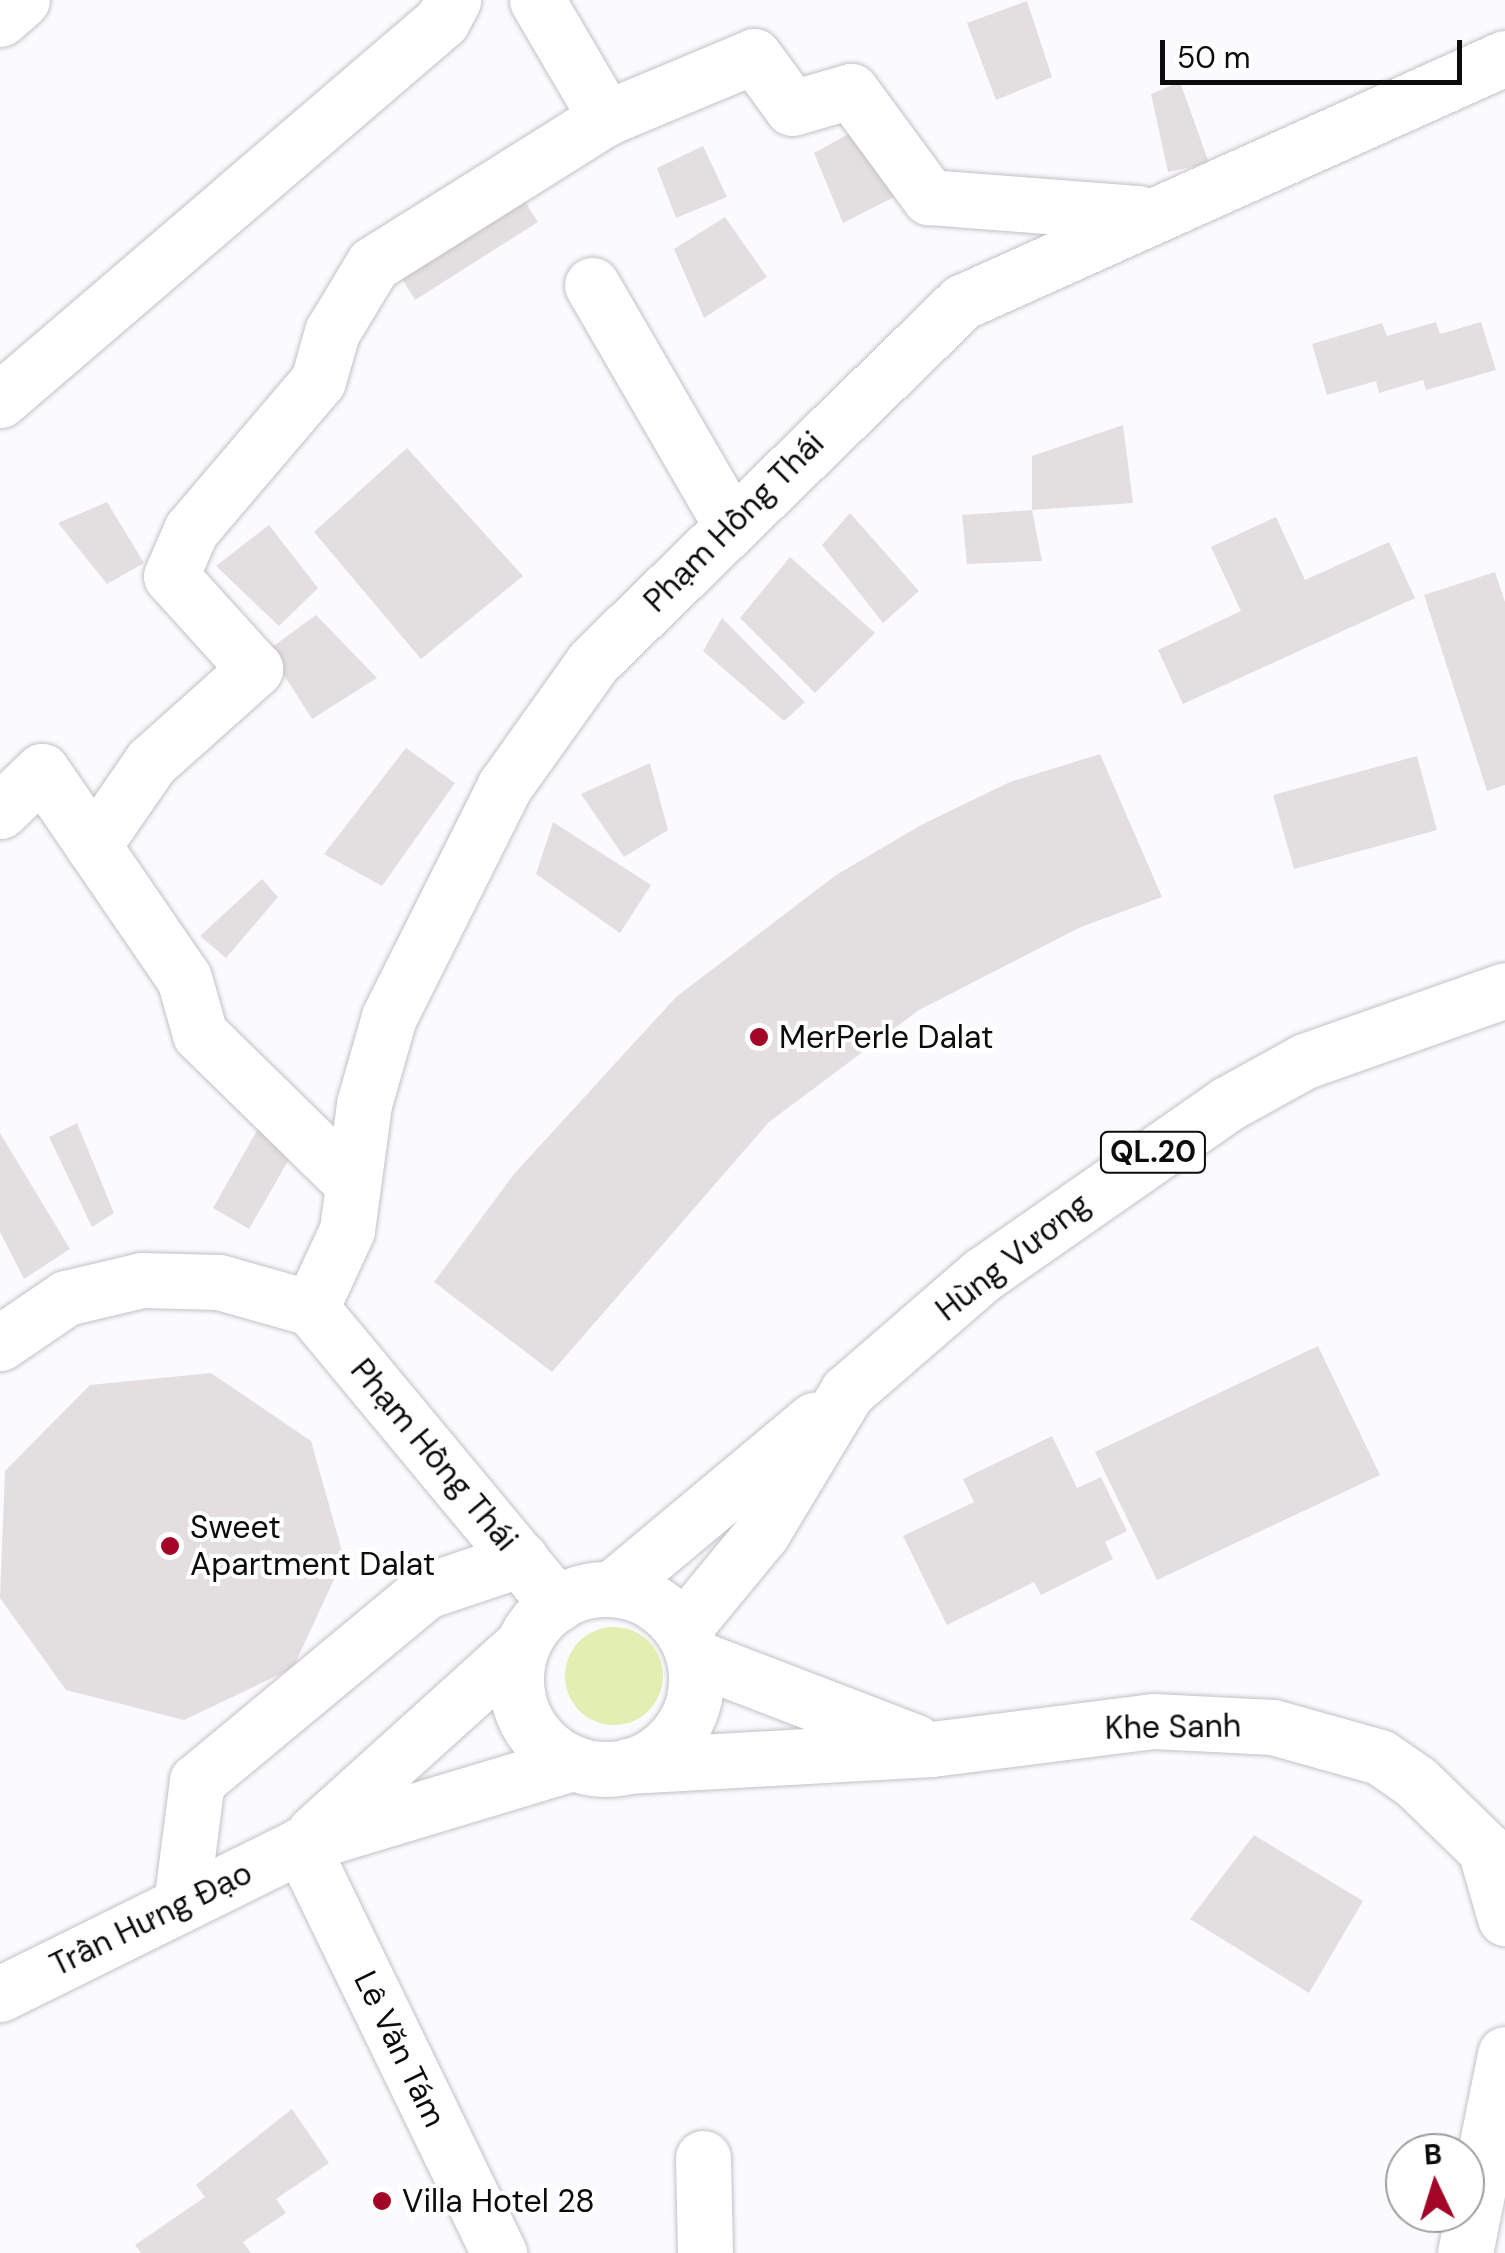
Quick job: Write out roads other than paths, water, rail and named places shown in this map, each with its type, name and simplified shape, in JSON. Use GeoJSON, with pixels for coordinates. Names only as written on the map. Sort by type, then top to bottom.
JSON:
{"type":"FeatureCollection","features":[{"type":"Feature","properties":{"kind":"main road"},"geometry":{"type":"LineString","coordinates":[[0,20],[22,0]]}},
{"type":"Feature","properties":{"kind":"main road"},"geometry":{"type":"LineString","coordinates":[[0,400],[442,21],[453,0]]}},
{"type":"Feature","properties":{"kind":"main road"},"geometry":{"type":"LineString","coordinates":[[537,0],[606,118]]}},
{"type":"Feature","properties":{"kind":"main road"},"geometry":{"type":"LineString","coordinates":[[93,846],[151,762],[255,669],[171,576],[191,530],[318,381],[332,332],[372,264],[606,118],[754,56],[792,108],[852,91],[929,197],[1145,214]]}},
{"type":"Feature","properties":{"kind":"main road","name":"Phạm Hồng Thái"},"geometry":{"type":"LineString","coordinates":[[557,1604],[311,1308],[347,1230],[350,1181],[389,1016],[504,787],[562,697],[731,525],[962,302],[1145,214],[1505,58]]}},
{"type":"Feature","properties":{"kind":"main road"},"geometry":{"type":"LineString","coordinates":[[592,284],[731,525]]}},
{"type":"Feature","properties":{"kind":"main road"},"geometry":{"type":"LineString","coordinates":[[0,810],[42,771],[184,978],[200,1034],[350,1181]]}},
{"type":"Feature","properties":{"kind":"main road","name":"Hùng Vương"},"geometry":{"type":"LineString","coordinates":[[688,1644],[762,1533],[847,1392],[982,1275],[1226,1104],[1305,1061],[1505,990]]}},
{"type":"Feature","properties":{"kind":"main road"},"geometry":{"type":"LineString","coordinates":[[0,1342],[66,1298],[142,1280],[219,1282],[311,1308]]}},
{"type":"Feature","properties":{"kind":"main road","name":"QL.20"},"geometry":{"type":"LineString","coordinates":[[557,1604],[613,1588],[847,1392]]}},
{"type":"Feature","properties":{"kind":"main road"},"geometry":{"type":"LineString","coordinates":[[182,1904],[197,1781],[426,1590],[520,1559]]}},
{"type":"Feature","properties":{"kind":"main road"},"geometry":{"type":"LineString","coordinates":[[557,1604],[522,1646],[518,1702],[539,1738],[572,1763],[628,1766],[676,1736],[693,1698],[688,1644],[640,1594],[613,1588]]}},
{"type":"Feature","properties":{"kind":"main road","name":"Khe Sanh"},"geometry":{"type":"LineString","coordinates":[[688,1644],[932,1749]]}},
{"type":"Feature","properties":{"kind":"main road","name":"Trần Hưng Đạo"},"geometry":{"type":"LineString","coordinates":[[301,1844],[522,1646]]}},
{"type":"Feature","properties":{"kind":"main road","name":"Khe Sanh"},"geometry":{"type":"LineString","coordinates":[[628,1766],[932,1749],[1153,1721],[1226,1721],[1323,1738],[1380,1757],[1485,1849],[1505,1918]]}},
{"type":"Feature","properties":{"kind":"main road","name":"Trần Hưng Đạo"},"geometry":{"type":"LineString","coordinates":[[0,1994],[301,1844],[572,1763]]}},
{"type":"Feature","properties":{"kind":"main road","name":"Lê Văn Tám"},"geometry":{"type":"LineString","coordinates":[[301,1844],[499,2253]]}},
{"type":"Feature","properties":{"kind":"main road"},"geometry":{"type":"LineString","coordinates":[[1464,2253],[1505,2054]]}},
{"type":"Feature","properties":{"kind":"main road"},"geometry":{"type":"LineString","coordinates":[[703,2158],[706,2253]]}},
{"type":"Feature","properties":{"kind":"place","name":"MerPerle Dalat"},"geometry":{"type":"Point","coordinates":[759,1037]}},
{"type":"Feature","properties":{"kind":"place","name":"Sweet Apartment Dalat"},"geometry":{"type":"Point","coordinates":[170,1546]}},
{"type":"Feature","properties":{"kind":"place","name":"Villa Hotel 28"},"geometry":{"type":"Point","coordinates":[382,2201]}}]}
